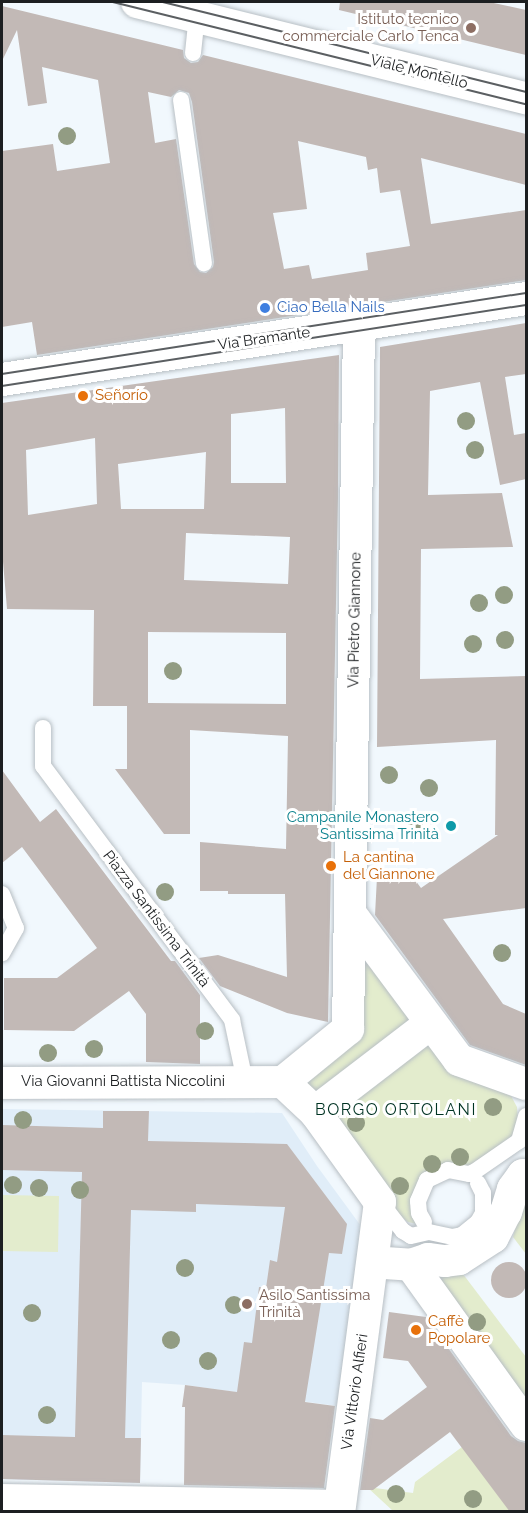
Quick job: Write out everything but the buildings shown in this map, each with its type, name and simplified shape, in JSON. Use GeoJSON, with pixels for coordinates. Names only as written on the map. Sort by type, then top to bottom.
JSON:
{"type":"FeatureCollection","features":[{"type":"Feature","properties":{"kind":"street","name":"Viale Montello"},"geometry":{"type":"LineString","coordinates":[[137,2],[526,98]]}},
{"type":"Feature","properties":{"kind":"street","name":"Via Bramante"},"geometry":{"type":"LineString","coordinates":[[2,379],[526,298]]}},
{"type":"Feature","properties":{"kind":"street","name":"Via Pietro Giannone"},"geometry":{"type":"LineString","coordinates":[[352,916],[358,325]]}},
{"type":"Feature","properties":{"kind":"street"},"geometry":{"type":"LineString","coordinates":[[352,916],[459,1060],[526,1084]]}},
{"type":"Feature","properties":{"kind":"street"},"geometry":{"type":"LineString","coordinates":[[245,1081],[284,1082],[348,1029],[352,916]]}},
{"type":"Feature","properties":{"kind":"street"},"geometry":{"type":"LineString","coordinates":[[315,1112],[431,1023]]}},
{"type":"Feature","properties":{"kind":"street","name":"Via Giovanni Battista Niccolini"},"geometry":{"type":"LineString","coordinates":[[2,1083],[245,1081]]}},
{"type":"Feature","properties":{"kind":"street"},"geometry":{"type":"LineString","coordinates":[[284,1082],[315,1112],[380,1202]]}},
{"type":"Feature","properties":{"kind":"street"},"geometry":{"type":"LineString","coordinates":[[522,1171],[513,1189],[506,1212],[493,1237],[459,1259],[445,1261],[429,1259],[398,1264],[526,1425]]}},
{"type":"Feature","properties":{"kind":"street","name":"Via Vittorio Alfieri"},"geometry":{"type":"LineString","coordinates":[[339,1509],[380,1202]]}},
{"type":"Feature","properties":{"kind":"street"},"geometry":{"type":"LineString","coordinates":[[2,1500],[339,1509]]}},
{"type":"Feature","properties":{"kind":"lane"},"geometry":{"type":"LineString","coordinates":[[193,53],[197,16]]}},
{"type":"Feature","properties":{"kind":"lane"},"geometry":{"type":"LineString","coordinates":[[181,100],[204,263]]}},
{"type":"Feature","properties":{"kind":"lane","name":"Piazza Santissima Trinità"},"geometry":{"type":"LineString","coordinates":[[43,728],[43,766],[232,1020],[245,1081]]}},
{"type":"Feature","properties":{"kind":"lane"},"geometry":{"type":"LineString","coordinates":[[2,894],[16,928],[2,954]]}},
{"type":"Feature","properties":{"kind":"lane"},"geometry":{"type":"LineString","coordinates":[[424,1222],[419,1213],[418,1201],[427,1180],[448,1170],[469,1174],[474,1172],[519,1141],[526,1116]]}},
{"type":"Feature","properties":{"kind":"lane"},"geometry":{"type":"LineString","coordinates":[[380,1202],[403,1231],[411,1236],[429,1232],[452,1237],[462,1235],[478,1222],[483,1213],[483,1193],[478,1183]]}},
{"type":"Feature","properties":{"kind":"shaded area"},"geometry":{"type":"Polygon","coordinates":[[[2,1109],[282,1113],[361,1226],[337,1406],[185,1385],[142,1382],[140,1483],[2,1479],[2,1109]]]}},
{"type":"Feature","properties":{"kind":"green space"},"geometry":{"type":"Polygon","coordinates":[[[357,936],[414,1017],[320,1095],[295,1080],[352,1035],[357,936]]]}},
{"type":"Feature","properties":{"kind":"green space"},"geometry":{"type":"Polygon","coordinates":[[[421,1041],[511,1096],[517,1107],[518,1121],[513,1135],[474,1165],[431,1174],[422,1225],[408,1222],[399,1215],[332,1114],[421,1041]]]}},
{"type":"Feature","properties":{"kind":"green space"},"geometry":{"type":"Polygon","coordinates":[[[2,1195],[59,1196],[58,1252],[2,1251],[2,1195]]]}},
{"type":"Feature","properties":{"kind":"green space"},"geometry":{"type":"Polygon","coordinates":[[[524,1195],[526,1198],[526,1254],[513,1237],[524,1195]]]}},
{"type":"Feature","properties":{"kind":"green space"},"geometry":{"type":"Polygon","coordinates":[[[430,1270],[463,1274],[526,1357],[526,1405],[430,1270]]]}},
{"type":"Feature","properties":{"kind":"green space"},"geometry":{"type":"Polygon","coordinates":[[[462,1447],[510,1511],[393,1511],[367,1487],[413,1493],[415,1482],[462,1447]]]}},
{"type":"Feature","properties":{"kind":"tram line"},"geometry":{"type":"LineString","coordinates":[[113,2],[526,104]]}},
{"type":"Feature","properties":{"kind":"tram line"},"geometry":{"type":"LineString","coordinates":[[163,2],[526,92]]}},
{"type":"Feature","properties":{"kind":"tram line"},"geometry":{"type":"LineString","coordinates":[[2,374],[526,293]]}},
{"type":"Feature","properties":{"kind":"tram line"},"geometry":{"type":"LineString","coordinates":[[2,386],[526,305]]}},
{"type":"Feature","properties":{"kind":"place","name":"Istituto tecnico commerciale Carlo Tenca"},"geometry":{"type":"Point","coordinates":[471,28]}},
{"type":"Feature","properties":{"kind":"place","name":"Ciao Bella Nails"},"geometry":{"type":"Point","coordinates":[265,308]}},
{"type":"Feature","properties":{"kind":"place","name":"Señorío"},"geometry":{"type":"Point","coordinates":[83,396]}},
{"type":"Feature","properties":{"kind":"place","name":"Campanile Monastero Santissima Trinità"},"geometry":{"type":"Point","coordinates":[451,826]}},
{"type":"Feature","properties":{"kind":"place","name":"La cantina del Giannone"},"geometry":{"type":"Point","coordinates":[331,866]}},
{"type":"Feature","properties":{"kind":"place","name":"Asilo Santissima Trinità"},"geometry":{"type":"Point","coordinates":[247,1304]}},
{"type":"Feature","properties":{"kind":"place","name":"Caffè Popolare"},"geometry":{"type":"Point","coordinates":[416,1330]}},
{"type":"Feature","properties":{"kind":"district","name":"BORGO ORTOLANI"},"geometry":{"type":"Point","coordinates":[396,1110]}}]}
